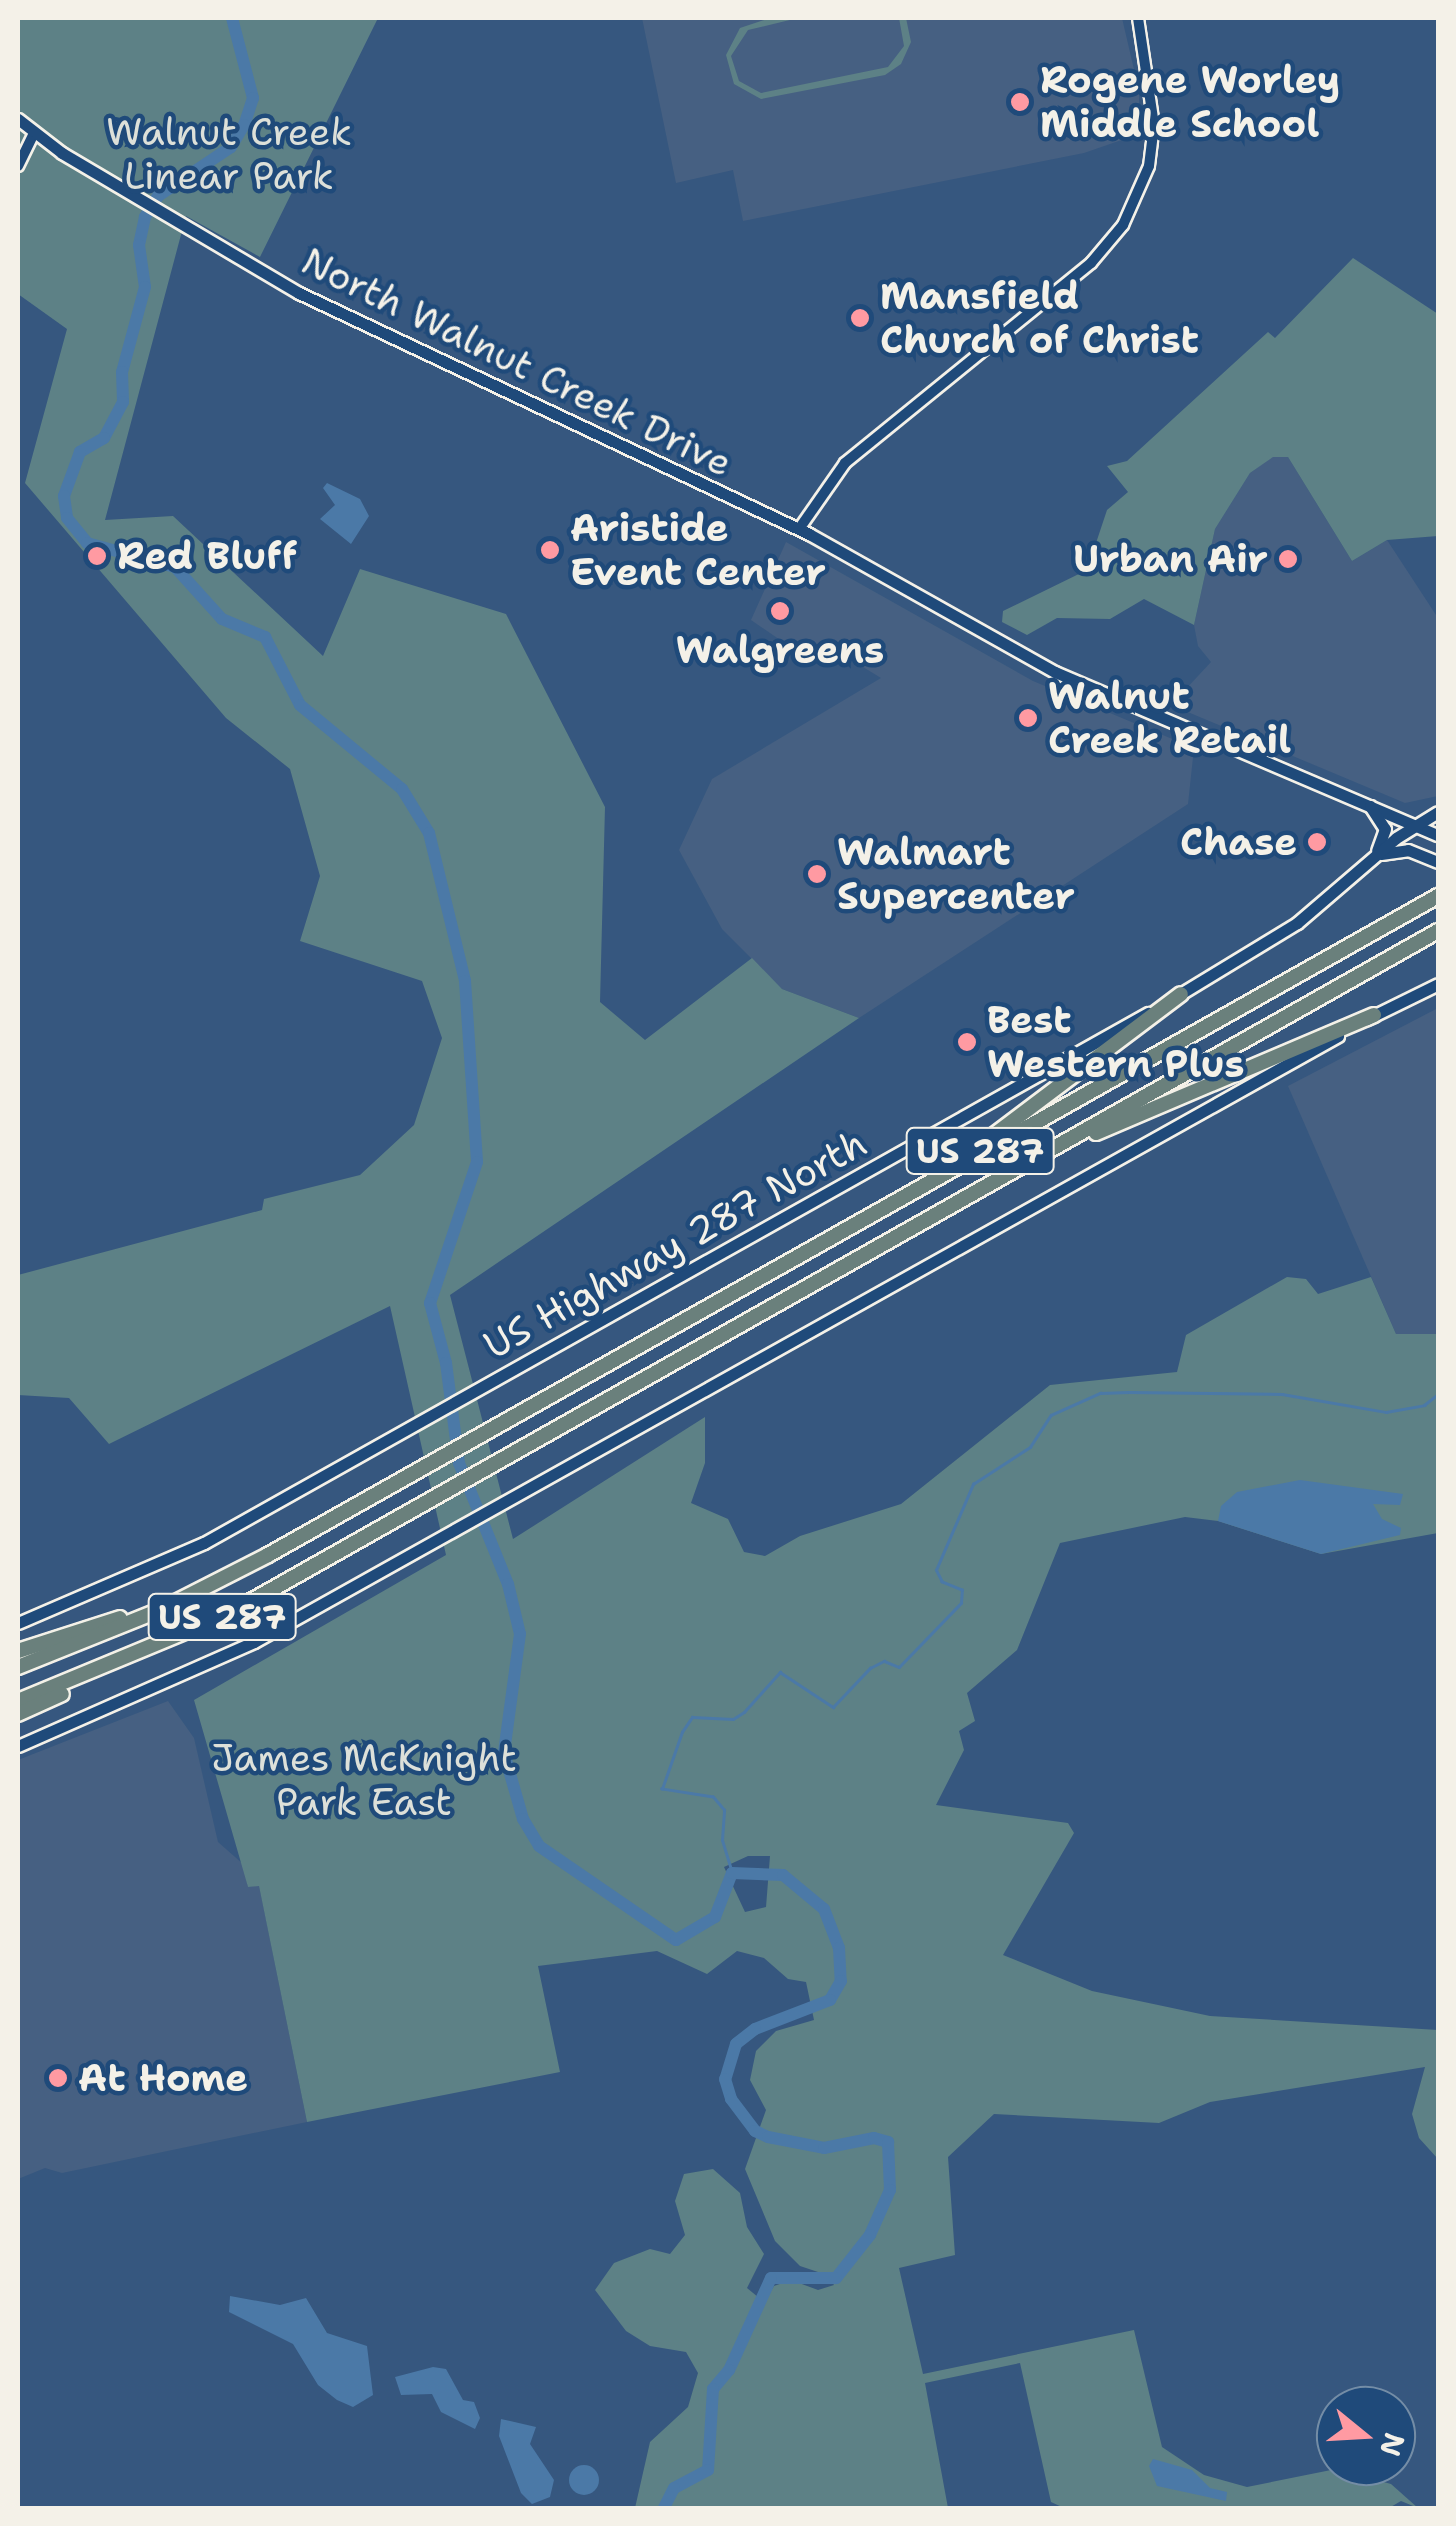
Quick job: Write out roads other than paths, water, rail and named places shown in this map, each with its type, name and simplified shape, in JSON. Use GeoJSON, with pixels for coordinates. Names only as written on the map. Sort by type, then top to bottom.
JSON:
{"type":"FeatureCollection","features":[{"type":"Feature","properties":{"kind":"highway","name":"US 287"},"geometry":{"type":"LineString","coordinates":[[18,1668],[160,1610],[415,1472],[1438,896]]}},
{"type":"Feature","properties":{"kind":"highway","name":"US 287"},"geometry":{"type":"LineString","coordinates":[[18,1701],[123,1662],[230,1613],[1438,932]]}},
{"type":"Feature","properties":{"kind":"highway"},"geometry":{"type":"LineString","coordinates":[[974,1155],[1181,994]]}},
{"type":"Feature","properties":{"kind":"highway"},"geometry":{"type":"LineString","coordinates":[[997,1180],[1374,1016]]}},
{"type":"Feature","properties":{"kind":"highway"},"geometry":{"type":"LineString","coordinates":[[18,1651],[160,1610]]}},
{"type":"Feature","properties":{"kind":"highway"},"geometry":{"type":"LineString","coordinates":[[18,1714],[123,1662]]}},
{"type":"Feature","properties":{"kind":"main road","name":"North Walnut Creek Drive"},"geometry":{"type":"LineString","coordinates":[[18,119],[34,134],[179,225],[315,300],[798,529],[1068,678],[1368,802],[1438,835]]}},
{"type":"Feature","properties":{"kind":"main road"},"geometry":{"type":"LineString","coordinates":[[1368,802],[1384,830],[1374,856]]}},
{"type":"Feature","properties":{"kind":"main road","name":"US Highway 287 North"},"geometry":{"type":"LineString","coordinates":[[18,1623],[204,1543],[1181,994],[1296,922],[1374,856],[1438,812]]}},
{"type":"Feature","properties":{"kind":"main road"},"geometry":{"type":"LineString","coordinates":[[1374,856],[1408,850],[1438,862]]}},
{"type":"Feature","properties":{"kind":"main road"},"geometry":{"type":"LineString","coordinates":[[18,1746],[254,1642],[1374,1016],[1438,984]]}},
{"type":"Feature","properties":{"kind":"street"},"geometry":{"type":"LineString","coordinates":[[798,529],[845,463],[1090,263],[1123,225],[1149,166],[1154,126],[1138,18]]}},
{"type":"Feature","properties":{"kind":"street"},"geometry":{"type":"LineString","coordinates":[[18,166],[34,134]]}},
{"type":"Feature","properties":{"kind":"waterway"},"geometry":{"type":"LineString","coordinates":[[232,18],[253,98],[231,147],[158,196],[145,217],[139,245],[145,287],[122,372],[123,402],[104,438],[80,452],[64,496],[67,518],[87,543],[175,567],[222,619],[265,637],[300,705],[402,789],[429,833],[465,981],[477,1162],[430,1303],[446,1363],[459,1463],[508,1584],[520,1634],[504,1753],[523,1819],[539,1846],[676,1940],[715,1917],[732,1873],[783,1875],[824,1909],[839,1948],[841,1981],[830,2000],[755,2029],[736,2044],[725,2079],[731,2099],[755,2131],[768,2137],[824,2148],[874,2138],[888,2142],[890,2190],[870,2235],[836,2278],[771,2278],[729,2370],[713,2389],[708,2470],[674,2488],[664,2508]]}},
{"type":"Feature","properties":{"kind":"waterway"},"geometry":{"type":"LineString","coordinates":[[732,1873],[722,1840],[724,1810],[713,1797],[662,1789],[682,1732],[692,1717],[733,1719],[780,1672],[833,1707],[870,1668],[884,1661],[899,1667],[961,1603],[962,1590],[942,1582],[936,1570],[973,1484],[1030,1447],[1051,1415],[1100,1393],[1282,1394],[1386,1412],[1424,1405],[1438,1394]]}},
{"type":"Feature","properties":{"kind":"place","name":"Rogene Worley Middle School"},"geometry":{"type":"Point","coordinates":[1020,102]}},
{"type":"Feature","properties":{"kind":"place","name":"Mansfield Church of Christ"},"geometry":{"type":"Point","coordinates":[860,318]}},
{"type":"Feature","properties":{"kind":"place","name":"Aristide Event Center"},"geometry":{"type":"Point","coordinates":[550,550]}},
{"type":"Feature","properties":{"kind":"place","name":"Red Bluff"},"geometry":{"type":"Point","coordinates":[97,556]}},
{"type":"Feature","properties":{"kind":"place","name":"Urban Air"},"geometry":{"type":"Point","coordinates":[1288,559]}},
{"type":"Feature","properties":{"kind":"place","name":"Walgreens"},"geometry":{"type":"Point","coordinates":[780,611]}},
{"type":"Feature","properties":{"kind":"place","name":"Walnut Creek Retail"},"geometry":{"type":"Point","coordinates":[1028,718]}},
{"type":"Feature","properties":{"kind":"place","name":"Chase"},"geometry":{"type":"Point","coordinates":[1317,842]}},
{"type":"Feature","properties":{"kind":"place","name":"Walmart Supercenter"},"geometry":{"type":"Point","coordinates":[817,874]}},
{"type":"Feature","properties":{"kind":"place","name":"Best Western Plus"},"geometry":{"type":"Point","coordinates":[967,1042]}},
{"type":"Feature","properties":{"kind":"place","name":"At Home"},"geometry":{"type":"Point","coordinates":[58,2078]}},
{"type":"Feature","properties":{"kind":"park label","name":"Walnut Creek Linear Park"},"geometry":{"type":"Point","coordinates":[229,154]}},
{"type":"Feature","properties":{"kind":"park label","name":"James McKnight Park East"},"geometry":{"type":"Point","coordinates":[364,1780]}}]}
